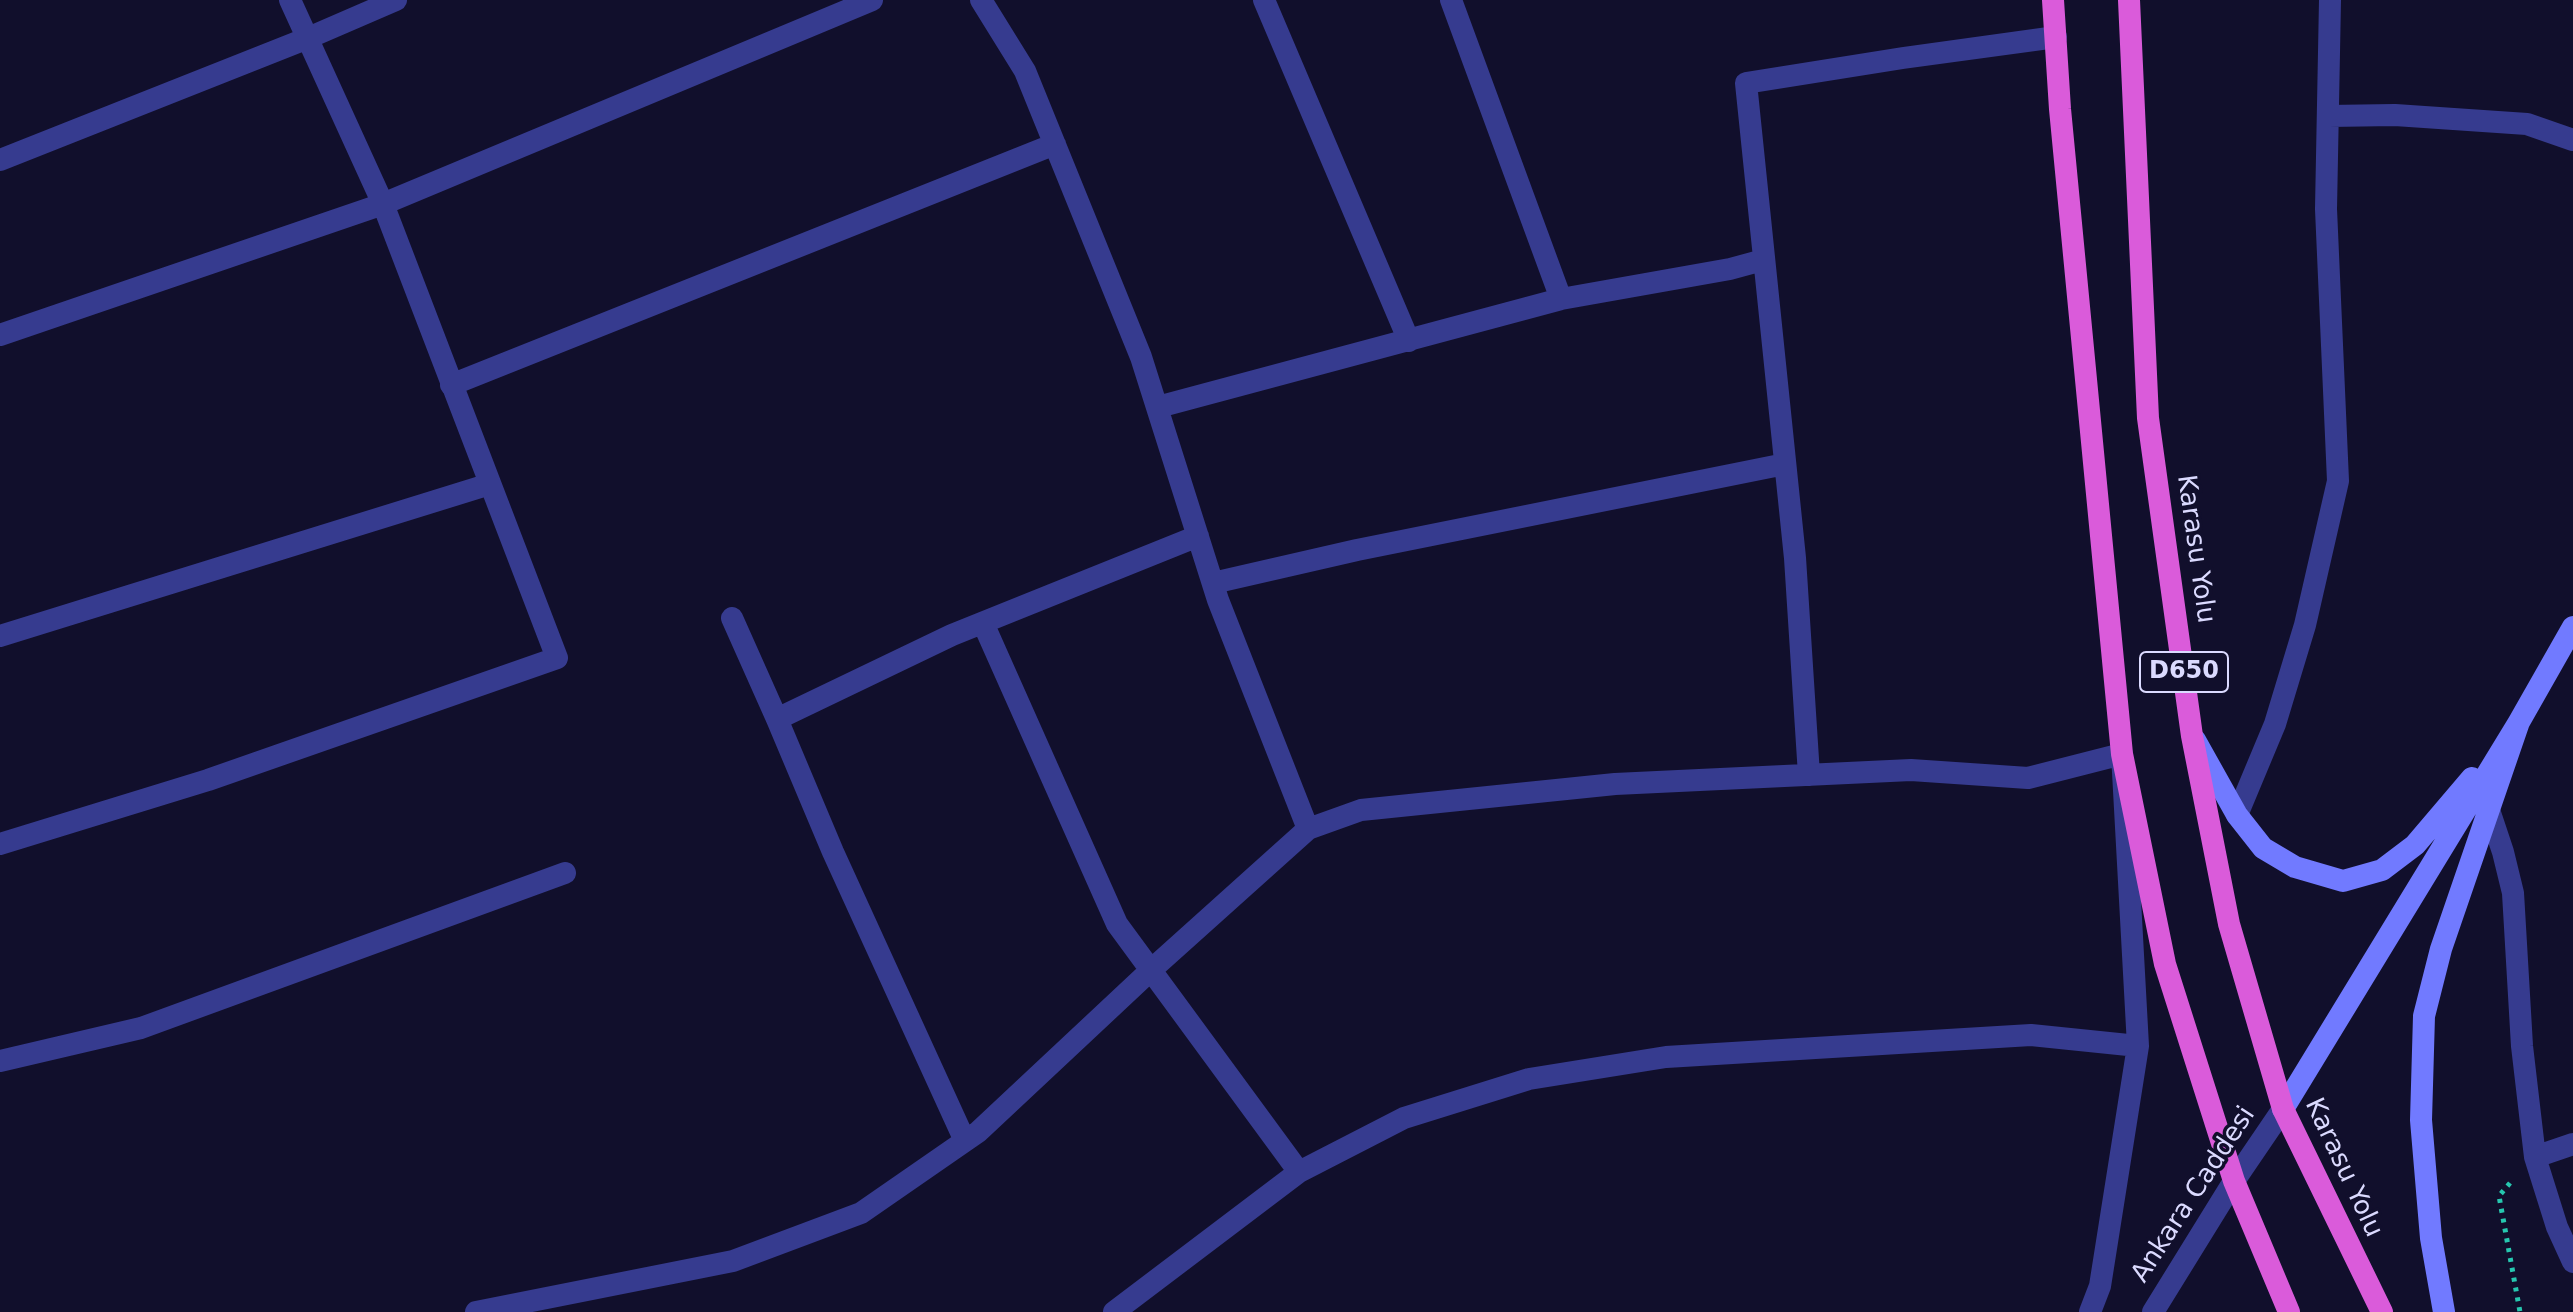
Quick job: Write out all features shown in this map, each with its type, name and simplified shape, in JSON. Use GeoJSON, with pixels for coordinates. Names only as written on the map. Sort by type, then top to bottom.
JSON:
{"type":"FeatureCollection","features":[{"type":"Feature","properties":{"kind":"highway","name":"D650"},"geometry":{"type":"LineString","coordinates":[[2053,0],[2061,125],[2122,754],[2165,964],[2234,1181],[2289,1312]]}},
{"type":"Feature","properties":{"kind":"highway","name":"Karasu Yolu"},"geometry":{"type":"LineString","coordinates":[[2129,0],[2148,418],[2192,736],[2229,924],[2283,1109],[2382,1312]]}},
{"type":"Feature","properties":{"kind":"main road"},"geometry":{"type":"LineString","coordinates":[[2283,1109],[2519,722],[2573,627]]}},
{"type":"Feature","properties":{"kind":"main road"},"geometry":{"type":"LineString","coordinates":[[2192,736],[2237,815],[2263,848],[2295,867],[2343,881],[2382,870],[2415,845],[2519,722]]}},
{"type":"Feature","properties":{"kind":"main road"},"geometry":{"type":"LineString","coordinates":[[2444,1312],[2431,1238],[2421,1120],[2424,1016],[2441,949],[2519,722]]}},
{"type":"Feature","properties":{"kind":"street"},"geometry":{"type":"LineString","coordinates":[[0,844],[208,780],[557,658],[383,204],[290,0]]}},
{"type":"Feature","properties":{"kind":"street"},"geometry":{"type":"LineString","coordinates":[[0,160],[396,0]]}},
{"type":"Feature","properties":{"kind":"street"},"geometry":{"type":"LineString","coordinates":[[0,335],[383,204],[872,0]]}},
{"type":"Feature","properties":{"kind":"street"},"geometry":{"type":"LineString","coordinates":[[981,0],[1025,71],[1141,357],[1213,583],[1308,829]]}},
{"type":"Feature","properties":{"kind":"street"},"geometry":{"type":"LineString","coordinates":[[1264,0],[1409,341]]}},
{"type":"Feature","properties":{"kind":"street"},"geometry":{"type":"LineString","coordinates":[[1451,0],[1561,299]]}},
{"type":"Feature","properties":{"kind":"street"},"geometry":{"type":"LineString","coordinates":[[2237,815],[2275,724],[2301,639],[2338,481],[2326,209],[2330,0]]}},
{"type":"Feature","properties":{"kind":"street"},"geometry":{"type":"LineString","coordinates":[[1809,775],[1795,558],[1746,83],[2056,37]]}},
{"type":"Feature","properties":{"kind":"street"},"geometry":{"type":"LineString","coordinates":[[2328,116],[2395,115],[2527,124],[2573,140]]}},
{"type":"Feature","properties":{"kind":"street"},"geometry":{"type":"LineString","coordinates":[[451,385],[1055,144]]}},
{"type":"Feature","properties":{"kind":"street"},"geometry":{"type":"LineString","coordinates":[[1158,407],[1561,299],[1730,269],[1763,260]]}},
{"type":"Feature","properties":{"kind":"street"},"geometry":{"type":"LineString","coordinates":[[1213,583],[1357,550],[1785,464]]}},
{"type":"Feature","properties":{"kind":"street"},"geometry":{"type":"LineString","coordinates":[[0,636],[490,484]]}},
{"type":"Feature","properties":{"kind":"street"},"geometry":{"type":"LineString","coordinates":[[777,719],[952,635],[1198,536]]}},
{"type":"Feature","properties":{"kind":"street"},"geometry":{"type":"LineString","coordinates":[[732,618],[833,852],[965,1141]]}},
{"type":"Feature","properties":{"kind":"street"},"geometry":{"type":"LineString","coordinates":[[983,623],[1117,924],[1299,1172]]}},
{"type":"Feature","properties":{"kind":"street"},"geometry":{"type":"LineString","coordinates":[[476,1312],[733,1261],[861,1213],[978,1132],[1308,829],[1361,810],[1615,784],[1911,770],[2028,778],[2122,754],[2138,1046],[2100,1286],[2090,1312]]}},
{"type":"Feature","properties":{"kind":"street"},"geometry":{"type":"LineString","coordinates":[[2489,810],[2513,893],[2522,1046],[2535,1157],[2557,1227],[2573,1262]]}},
{"type":"Feature","properties":{"kind":"street"},"geometry":{"type":"LineString","coordinates":[[0,1061],[141,1028],[565,873]]}},
{"type":"Feature","properties":{"kind":"street"},"geometry":{"type":"LineString","coordinates":[[1114,1312],[1299,1172],[1404,1118],[1529,1079],[1666,1057],[2031,1035],[2138,1046]]}},
{"type":"Feature","properties":{"kind":"street","name":"Ankara Caddesi"},"geometry":{"type":"LineString","coordinates":[[2153,1312],[2234,1181],[2283,1109]]}},
{"type":"Feature","properties":{"kind":"street"},"geometry":{"type":"LineString","coordinates":[[2535,1157],[2573,1144]]}},
{"type":"Feature","properties":{"kind":"path"},"geometry":{"type":"LineString","coordinates":[[2520,1312],[2499,1196],[2535,1157]]}}]}
